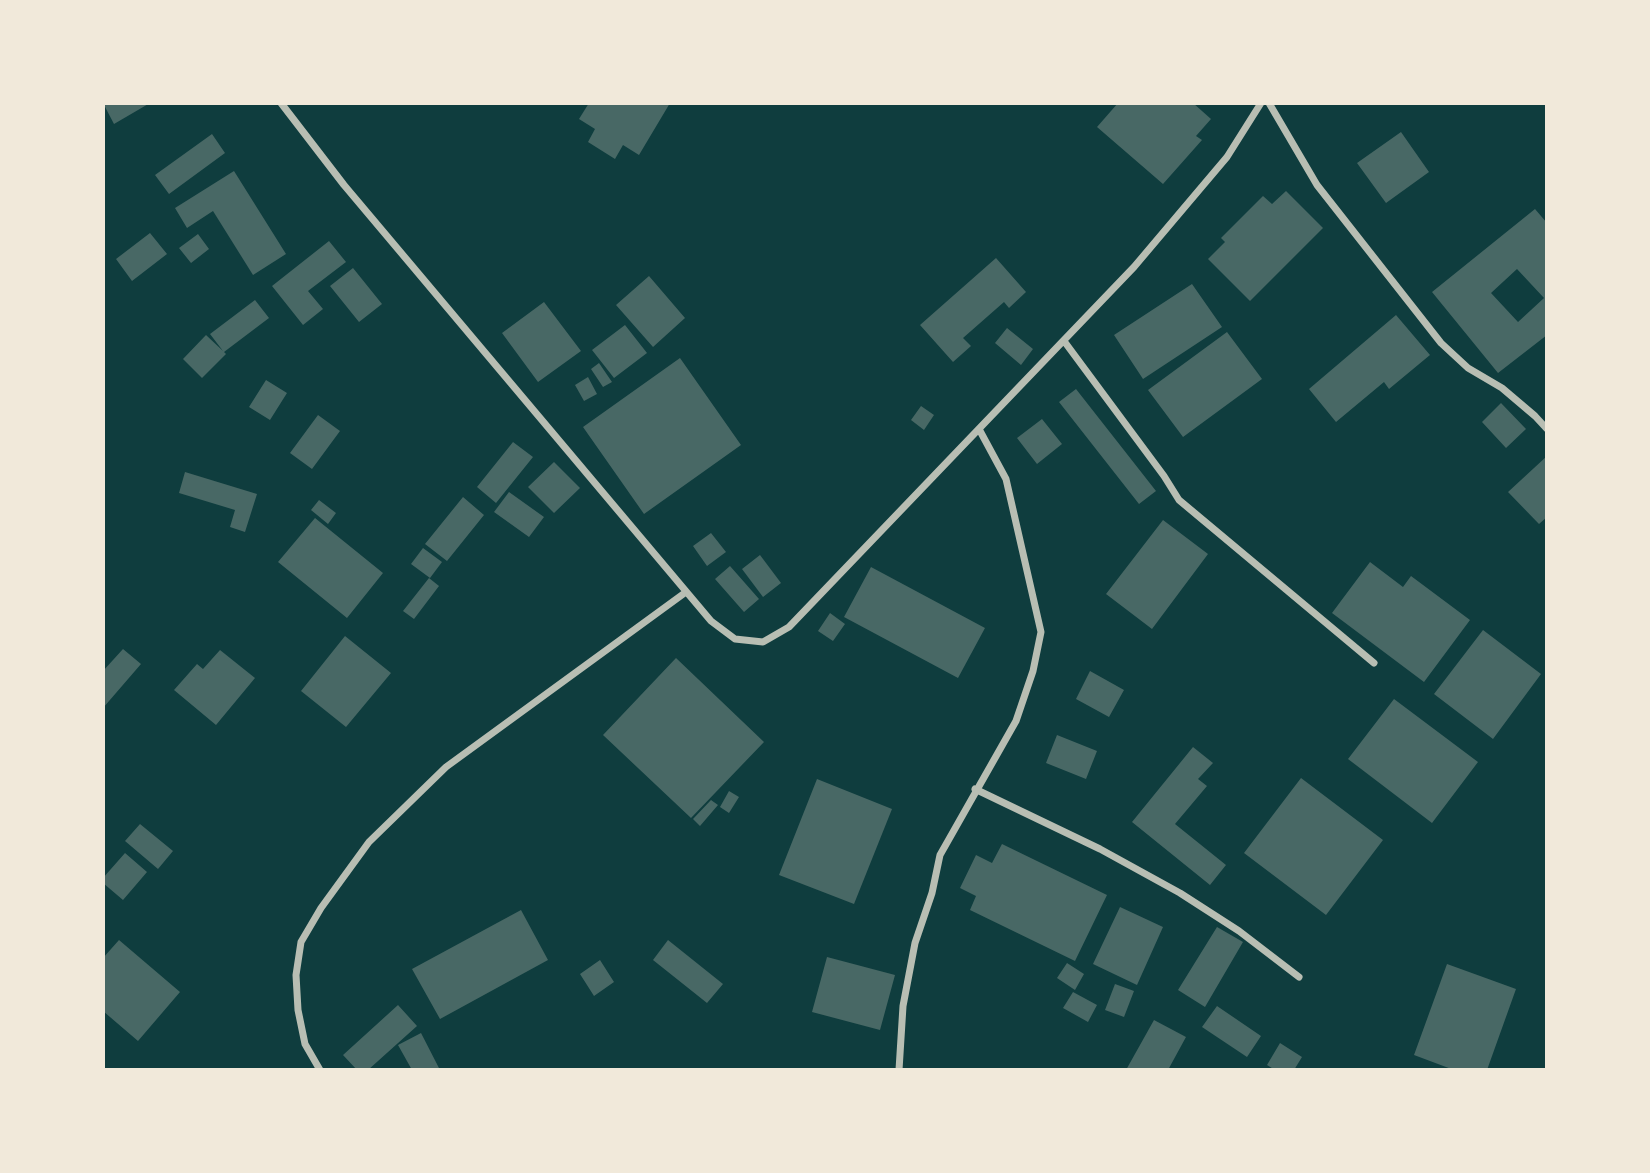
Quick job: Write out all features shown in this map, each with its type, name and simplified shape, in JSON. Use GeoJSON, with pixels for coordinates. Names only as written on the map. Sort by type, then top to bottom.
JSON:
{"type":"FeatureCollection","features":[{"type":"Feature","properties":{"kind":"street"},"geometry":{"type":"LineString","coordinates":[[281,103],[344,186],[710,621],[735,639],[763,642],[789,627],[1134,267],[1227,157],[1261,103]]}},
{"type":"Feature","properties":{"kind":"street"},"geometry":{"type":"LineString","coordinates":[[1269,103],[1317,186],[1441,342],[1468,368],[1502,388],[1547,429]]}},
{"type":"Feature","properties":{"kind":"street"},"geometry":{"type":"LineString","coordinates":[[1064,341],[1179,500],[1374,663]]}},
{"type":"Feature","properties":{"kind":"street"},"geometry":{"type":"LineString","coordinates":[[899,1070],[903,1006],[915,943],[932,893],[940,855],[975,789],[989,771],[1016,721],[1033,671],[1041,632],[1006,478],[979,429]]}},
{"type":"Feature","properties":{"kind":"street"},"geometry":{"type":"LineString","coordinates":[[320,1070],[305,1044],[298,1010],[296,975],[301,942],[321,908],[369,842],[446,766],[686,592]]}},
{"type":"Feature","properties":{"kind":"street"},"geometry":{"type":"LineString","coordinates":[[975,789],[1100,849],[1180,893],[1239,931],[1299,976]]}},
{"type":"Feature","properties":{"kind":"building"},"geometry":{"type":"Polygon","coordinates":[[[103,103],[150,103],[114,124],[103,103]]]}},
{"type":"Feature","properties":{"kind":"building"},"geometry":{"type":"Polygon","coordinates":[[[589,103],[670,103],[639,155],[623,145],[615,159],[588,142],[595,129],[579,119],[589,103]]]}},
{"type":"Feature","properties":{"kind":"building"},"geometry":{"type":"Polygon","coordinates":[[[1118,103],[1193,103],[1211,119],[1196,136],[1202,140],[1163,184],[1097,127],[1118,103]]]}},
{"type":"Feature","properties":{"kind":"building"},"geometry":{"type":"Polygon","coordinates":[[[1401,132],[1429,172],[1386,203],[1357,163],[1401,132]]]}},
{"type":"Feature","properties":{"kind":"building"},"geometry":{"type":"Polygon","coordinates":[[[212,134],[225,153],[169,194],[155,175],[212,134]]]}},
{"type":"Feature","properties":{"kind":"building"},"geometry":{"type":"Polygon","coordinates":[[[234,171],[286,254],[253,275],[213,211],[187,228],[175,208],[234,171]]]}},
{"type":"Feature","properties":{"kind":"building"},"geometry":{"type":"Polygon","coordinates":[[[1286,191],[1323,228],[1250,301],[1208,259],[1225,242],[1221,238],[1263,196],[1272,204],[1286,191]]]}},
{"type":"Feature","properties":{"kind":"building"},"geometry":{"type":"Polygon","coordinates":[[[1535,209],[1547,223],[1547,335],[1498,373],[1432,292],[1535,209]],[[1517,269],[1491,293],[1518,322],[1544,298],[1517,269]]]}},
{"type":"Feature","properties":{"kind":"building"},"geometry":{"type":"Polygon","coordinates":[[[150,233],[167,254],[132,281],[116,259],[150,233]]]}},
{"type":"Feature","properties":{"kind":"building"},"geometry":{"type":"Polygon","coordinates":[[[198,234],[209,249],[191,263],[179,248],[198,234]]]}},
{"type":"Feature","properties":{"kind":"building"},"geometry":{"type":"Polygon","coordinates":[[[329,241],[346,262],[308,291],[323,309],[303,325],[272,286],[329,241]]]}},
{"type":"Feature","properties":{"kind":"building"},"geometry":{"type":"Polygon","coordinates":[[[996,258],[1026,292],[1009,308],[1004,302],[963,338],[971,346],[953,362],[920,325],[996,258]]]}},
{"type":"Feature","properties":{"kind":"building"},"geometry":{"type":"Polygon","coordinates":[[[353,268],[382,304],[359,322],[330,286],[353,268]]]}},
{"type":"Feature","properties":{"kind":"building"},"geometry":{"type":"Polygon","coordinates":[[[649,276],[685,318],[653,347],[616,305],[649,276]]]}},
{"type":"Feature","properties":{"kind":"building"},"geometry":{"type":"Polygon","coordinates":[[[1192,284],[1222,327],[1143,379],[1114,335],[1192,284]]]}},
{"type":"Feature","properties":{"kind":"building"},"geometry":{"type":"Polygon","coordinates":[[[255,300],[269,318],[224,352],[226,354],[202,378],[183,359],[206,335],[223,351],[210,334],[255,300]]]}},
{"type":"Feature","properties":{"kind":"building"},"geometry":{"type":"Polygon","coordinates":[[[544,302],[581,351],[538,382],[502,333],[544,302]]]}},
{"type":"Feature","properties":{"kind":"building"},"geometry":{"type":"Polygon","coordinates":[[[1396,315],[1430,355],[1389,389],[1384,382],[1336,422],[1309,389],[1396,315]]]}},
{"type":"Feature","properties":{"kind":"building"},"geometry":{"type":"Polygon","coordinates":[[[625,325],[647,353],[614,378],[592,350],[625,325]]]}},
{"type":"Feature","properties":{"kind":"building"},"geometry":{"type":"Polygon","coordinates":[[[1007,328],[1033,349],[1021,365],[995,343],[1007,328]]]}},
{"type":"Feature","properties":{"kind":"building"},"geometry":{"type":"Polygon","coordinates":[[[1227,332],[1262,379],[1183,437],[1148,390],[1227,332]]]}},
{"type":"Feature","properties":{"kind":"building"},"geometry":{"type":"Polygon","coordinates":[[[680,358],[741,445],[644,514],[583,427],[680,358]]]}},
{"type":"Feature","properties":{"kind":"building"},"geometry":{"type":"Polygon","coordinates":[[[599,363],[612,382],[603,387],[591,369],[599,363]]]}},
{"type":"Feature","properties":{"kind":"building"},"geometry":{"type":"Polygon","coordinates":[[[588,377],[597,394],[584,401],[575,385],[588,377]]]}},
{"type":"Feature","properties":{"kind":"building"},"geometry":{"type":"Polygon","coordinates":[[[266,380],[287,393],[270,420],[249,407],[266,380]]]}},
{"type":"Feature","properties":{"kind":"building"},"geometry":{"type":"Polygon","coordinates":[[[1076,389],[1156,491],[1139,504],[1059,402],[1076,389]]]}},
{"type":"Feature","properties":{"kind":"building"},"geometry":{"type":"Polygon","coordinates":[[[1501,403],[1526,429],[1506,448],[1482,422],[1501,403]]]}},
{"type":"Feature","properties":{"kind":"building"},"geometry":{"type":"Polygon","coordinates":[[[921,406],[934,415],[924,430],[911,420],[921,406]]]}},
{"type":"Feature","properties":{"kind":"building"},"geometry":{"type":"Polygon","coordinates":[[[318,415],[340,431],[312,469],[290,453],[318,415]]]}},
{"type":"Feature","properties":{"kind":"building"},"geometry":{"type":"Polygon","coordinates":[[[1042,419],[1062,444],[1037,464],[1017,438],[1042,419]]]}},
{"type":"Feature","properties":{"kind":"building"},"geometry":{"type":"Polygon","coordinates":[[[513,442],[533,457],[496,503],[477,487],[513,442]]]}},
{"type":"Feature","properties":{"kind":"building"},"geometry":{"type":"Polygon","coordinates":[[[1547,456],[1547,517],[1539,524],[1508,492],[1547,456]]]}},
{"type":"Feature","properties":{"kind":"building"},"geometry":{"type":"Polygon","coordinates":[[[554,462],[580,488],[554,513],[528,487],[554,462]]]}},
{"type":"Feature","properties":{"kind":"building"},"geometry":{"type":"Polygon","coordinates":[[[185,472],[257,494],[245,532],[230,527],[235,510],[179,493],[185,472]]]}},
{"type":"Feature","properties":{"kind":"building"},"geometry":{"type":"Polygon","coordinates":[[[509,492],[544,517],[529,537],[494,512],[509,492]]]}},
{"type":"Feature","properties":{"kind":"building"},"geometry":{"type":"Polygon","coordinates":[[[463,497],[484,515],[447,561],[425,544],[463,497]]]}},
{"type":"Feature","properties":{"kind":"building"},"geometry":{"type":"Polygon","coordinates":[[[319,500],[336,513],[328,524],[311,510],[319,500]]]}},
{"type":"Feature","properties":{"kind":"building"},"geometry":{"type":"Polygon","coordinates":[[[315,518],[383,573],[347,618],[278,562],[315,518]]]}},
{"type":"Feature","properties":{"kind":"building"},"geometry":{"type":"Polygon","coordinates":[[[1163,520],[1208,554],[1152,629],[1106,594],[1163,520]]]}},
{"type":"Feature","properties":{"kind":"building"},"geometry":{"type":"Polygon","coordinates":[[[711,533],[726,552],[707,566],[693,546],[711,533]]]}},
{"type":"Feature","properties":{"kind":"building"},"geometry":{"type":"Polygon","coordinates":[[[423,548],[442,562],[430,578],[411,564],[423,548]]]}},
{"type":"Feature","properties":{"kind":"building"},"geometry":{"type":"Polygon","coordinates":[[[760,555],[781,583],[763,597],[742,569],[760,555]]]}},
{"type":"Feature","properties":{"kind":"building"},"geometry":{"type":"Polygon","coordinates":[[[1370,562],[1403,587],[1411,576],[1470,620],[1424,682],[1332,613],[1370,562]]]}},
{"type":"Feature","properties":{"kind":"building"},"geometry":{"type":"Polygon","coordinates":[[[730,566],[759,599],[744,612],[715,579],[730,566]]]}},
{"type":"Feature","properties":{"kind":"building"},"geometry":{"type":"Polygon","coordinates":[[[871,567],[985,628],[958,678],[844,617],[871,567]]]}},
{"type":"Feature","properties":{"kind":"building"},"geometry":{"type":"Polygon","coordinates":[[[429,578],[439,586],[414,619],[403,611],[429,578]]]}},
{"type":"Feature","properties":{"kind":"building"},"geometry":{"type":"Polygon","coordinates":[[[830,613],[845,624],[833,641],[818,631],[830,613]]]}},
{"type":"Feature","properties":{"kind":"building"},"geometry":{"type":"Polygon","coordinates":[[[1483,630],[1541,674],[1493,739],[1434,694],[1483,630]]]}},
{"type":"Feature","properties":{"kind":"building"},"geometry":{"type":"Polygon","coordinates":[[[345,636],[391,673],[346,727],[301,691],[345,636]]]}},
{"type":"Feature","properties":{"kind":"building"},"geometry":{"type":"Polygon","coordinates":[[[123,649],[141,664],[103,708],[103,671],[123,649]]]}},
{"type":"Feature","properties":{"kind":"building"},"geometry":{"type":"Polygon","coordinates":[[[220,650],[255,678],[216,725],[174,690],[197,664],[203,669],[220,650]]]}},
{"type":"Feature","properties":{"kind":"building"},"geometry":{"type":"Polygon","coordinates":[[[676,658],[764,742],[691,818],[603,735],[676,658]]]}},
{"type":"Feature","properties":{"kind":"building"},"geometry":{"type":"Polygon","coordinates":[[[1090,671],[1124,690],[1109,717],[1076,699],[1090,671]]]}},
{"type":"Feature","properties":{"kind":"building"},"geometry":{"type":"Polygon","coordinates":[[[1394,699],[1478,762],[1432,823],[1348,759],[1394,699]]]}},
{"type":"Feature","properties":{"kind":"building"},"geometry":{"type":"Polygon","coordinates":[[[1057,735],[1097,751],[1086,779],[1046,763],[1057,735]]]}},
{"type":"Feature","properties":{"kind":"building"},"geometry":{"type":"Polygon","coordinates":[[[1193,747],[1213,763],[1198,779],[1207,786],[1175,824],[1226,865],[1210,885],[1132,822],[1193,747]]]}},
{"type":"Feature","properties":{"kind":"building"},"geometry":{"type":"Polygon","coordinates":[[[1301,778],[1383,840],[1326,915],[1244,853],[1301,778]]]}},
{"type":"Feature","properties":{"kind":"building"},"geometry":{"type":"Polygon","coordinates":[[[817,779],[892,809],[854,904],[779,875],[817,779]]]}},
{"type":"Feature","properties":{"kind":"building"},"geometry":{"type":"Polygon","coordinates":[[[729,791],[739,797],[729,813],[720,807],[729,791]]]}},
{"type":"Feature","properties":{"kind":"building"},"geometry":{"type":"Polygon","coordinates":[[[711,800],[718,805],[700,826],[693,819],[711,800]]]}},
{"type":"Feature","properties":{"kind":"building"},"geometry":{"type":"Polygon","coordinates":[[[140,824],[173,851],[158,869],[125,841],[140,824]]]}},
{"type":"Feature","properties":{"kind":"building"},"geometry":{"type":"Polygon","coordinates":[[[1002,844],[1107,895],[1075,961],[970,910],[976,896],[960,888],[976,855],[992,863],[1002,844]]]}},
{"type":"Feature","properties":{"kind":"building"},"geometry":{"type":"Polygon","coordinates":[[[125,853],[147,872],[123,900],[103,883],[103,878],[125,853]]]}},
{"type":"Feature","properties":{"kind":"building"},"geometry":{"type":"Polygon","coordinates":[[[1120,907],[1163,927],[1137,985],[1093,964],[1120,907]]]}},
{"type":"Feature","properties":{"kind":"building"},"geometry":{"type":"Polygon","coordinates":[[[521,910],[548,960],[440,1019],[412,969],[521,910]]]}},
{"type":"Feature","properties":{"kind":"building"},"geometry":{"type":"Polygon","coordinates":[[[1217,927],[1243,942],[1205,1007],[1178,990],[1217,927]]]}},
{"type":"Feature","properties":{"kind":"building"},"geometry":{"type":"Polygon","coordinates":[[[119,940],[180,992],[138,1041],[103,1011],[103,958],[119,940]]]}},
{"type":"Feature","properties":{"kind":"building"},"geometry":{"type":"Polygon","coordinates":[[[668,940],[723,984],[707,1003],[653,960],[668,940]]]}},
{"type":"Feature","properties":{"kind":"building"},"geometry":{"type":"Polygon","coordinates":[[[827,957],[895,975],[880,1030],[812,1012],[827,957]]]}},
{"type":"Feature","properties":{"kind":"building"},"geometry":{"type":"Polygon","coordinates":[[[600,960],[614,982],[594,996],[580,974],[600,960]]]}},
{"type":"Feature","properties":{"kind":"building"},"geometry":{"type":"Polygon","coordinates":[[[1067,963],[1084,974],[1075,990],[1057,978],[1067,963]]]}},
{"type":"Feature","properties":{"kind":"building"},"geometry":{"type":"Polygon","coordinates":[[[1447,964],[1516,989],[1487,1070],[1454,1070],[1414,1055],[1447,964]]]}},
{"type":"Feature","properties":{"kind":"building"},"geometry":{"type":"Polygon","coordinates":[[[1115,984],[1134,991],[1124,1017],[1105,1010],[1115,984]]]}},
{"type":"Feature","properties":{"kind":"building"},"geometry":{"type":"Polygon","coordinates":[[[1073,992],[1097,1005],[1088,1022],[1063,1008],[1073,992]]]}},
{"type":"Feature","properties":{"kind":"building"},"geometry":{"type":"Polygon","coordinates":[[[398,1005],[417,1026],[368,1070],[357,1070],[343,1055],[398,1005]]]}},
{"type":"Feature","properties":{"kind":"building"},"geometry":{"type":"Polygon","coordinates":[[[1217,1006],[1261,1036],[1247,1057],[1202,1027],[1217,1006]]]}},
{"type":"Feature","properties":{"kind":"building"},"geometry":{"type":"Polygon","coordinates":[[[1154,1020],[1186,1037],[1168,1070],[1126,1070],[1154,1020]]]}},
{"type":"Feature","properties":{"kind":"building"},"geometry":{"type":"Polygon","coordinates":[[[421,1033],[440,1070],[412,1070],[398,1045],[421,1033]]]}},
{"type":"Feature","properties":{"kind":"building"},"geometry":{"type":"Polygon","coordinates":[[[1280,1043],[1302,1057],[1294,1070],[1275,1070],[1267,1065],[1280,1043]]]}}]}
